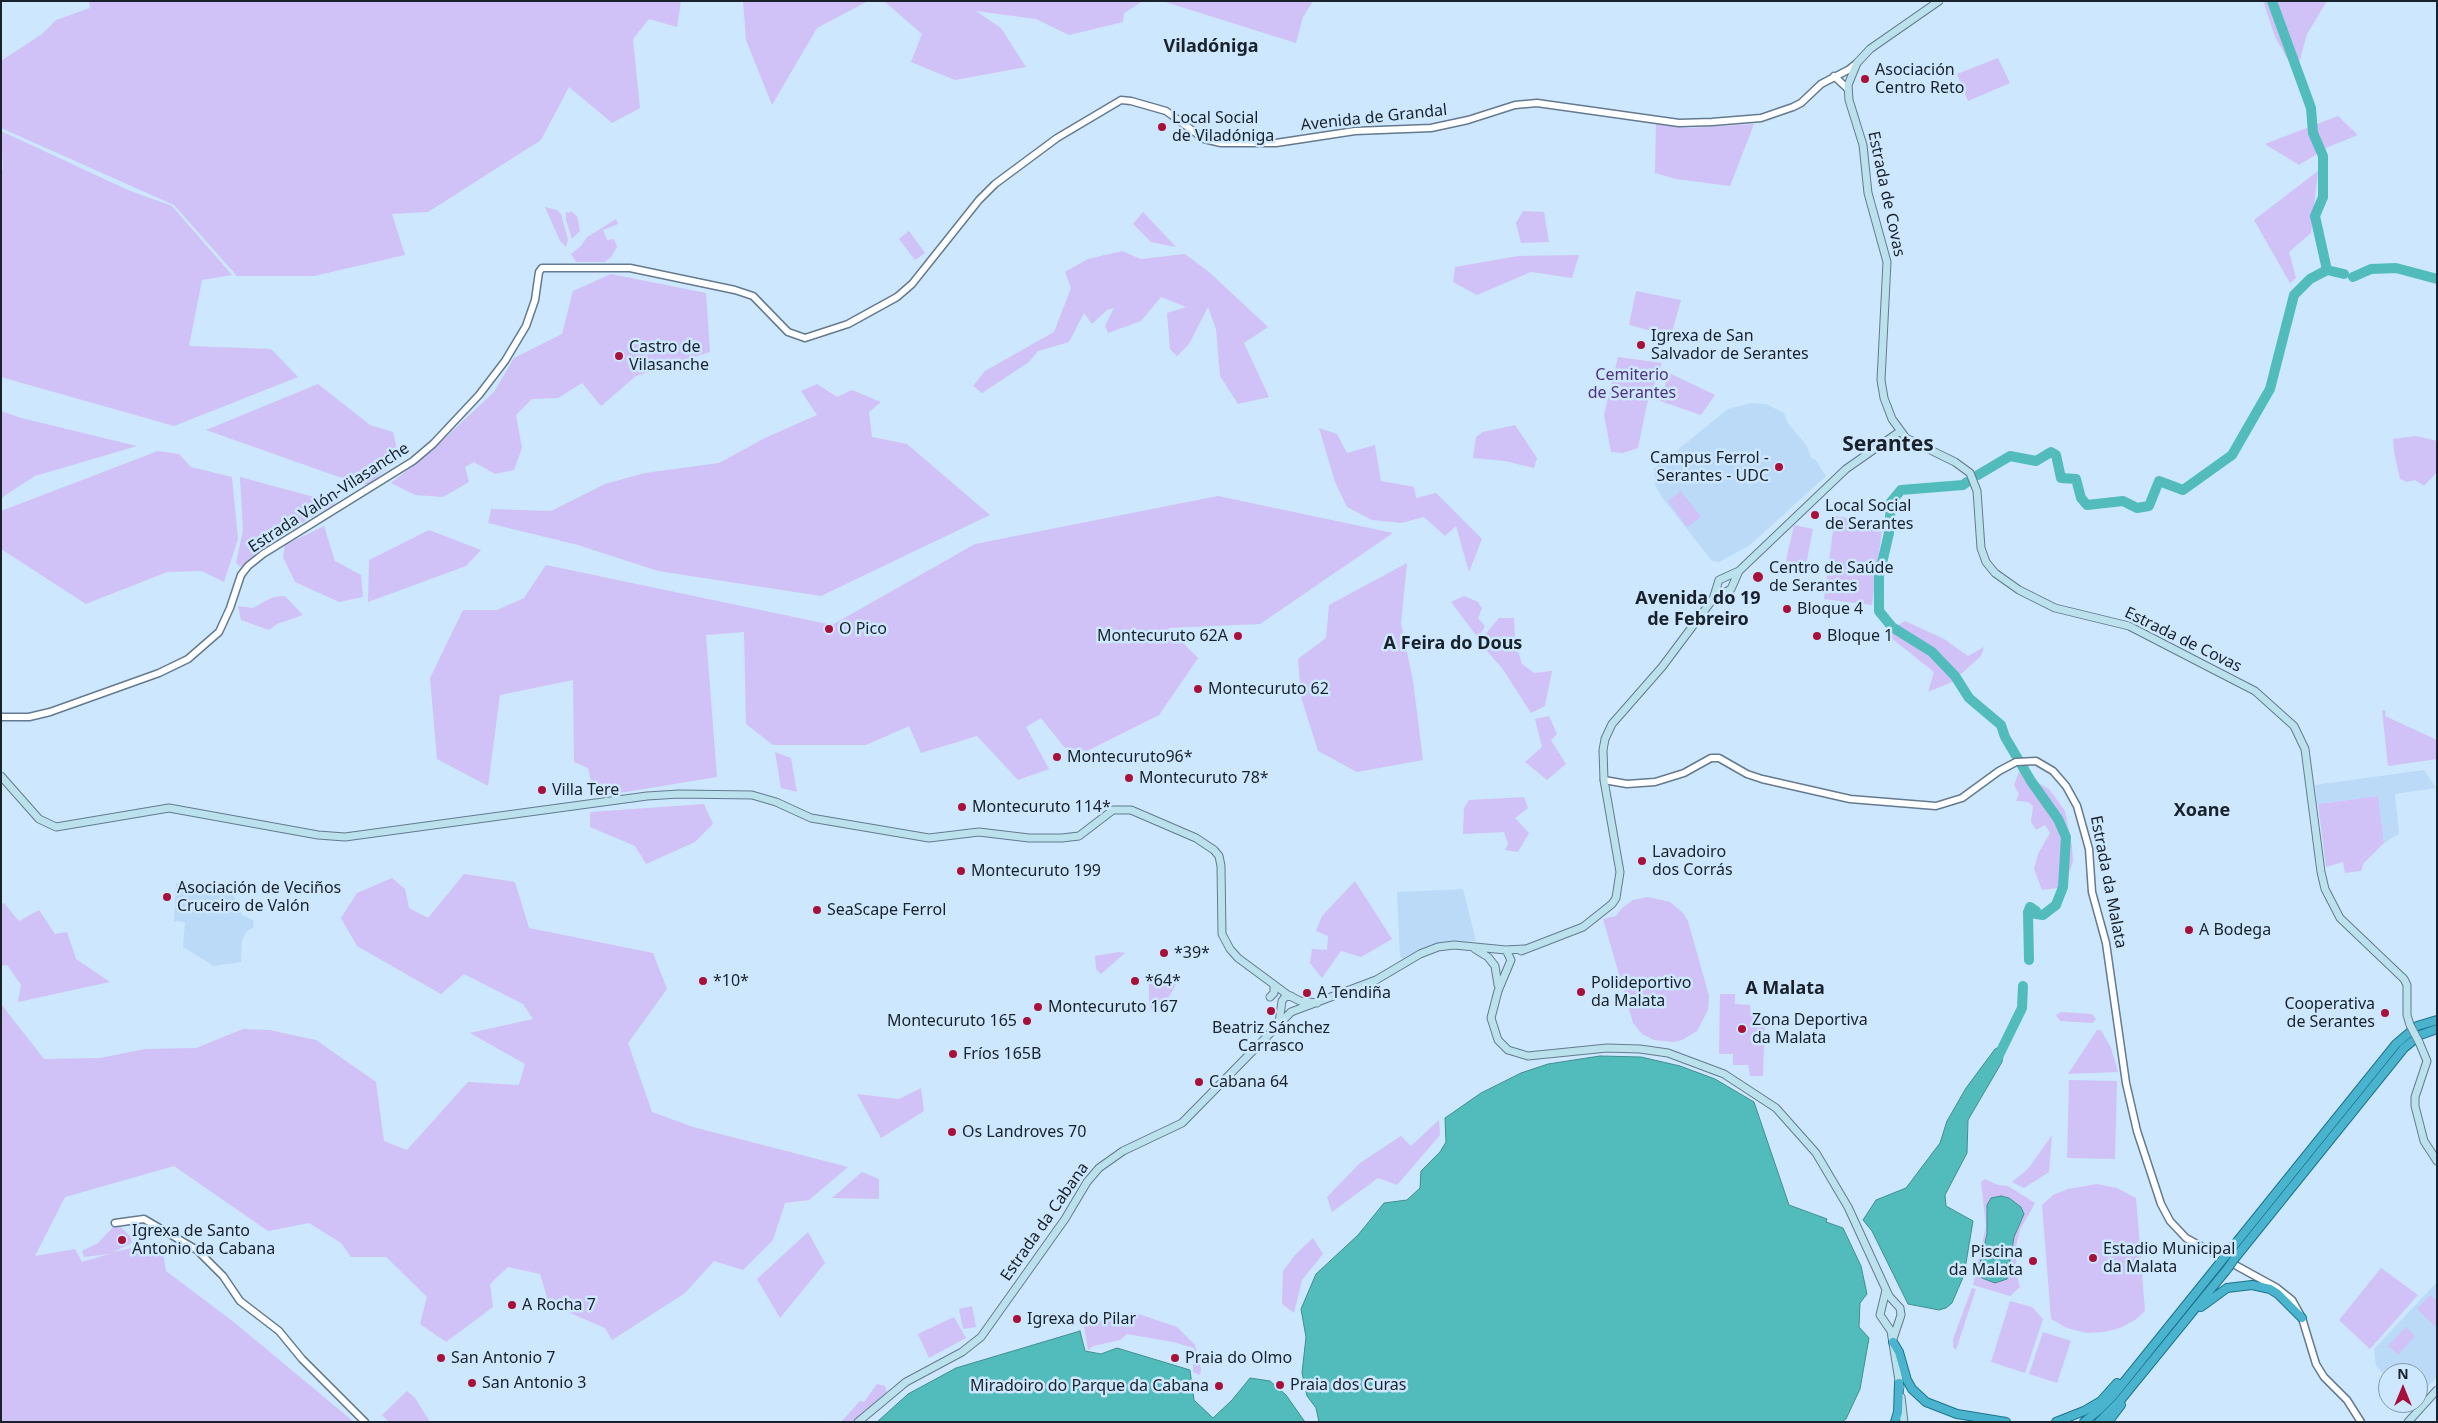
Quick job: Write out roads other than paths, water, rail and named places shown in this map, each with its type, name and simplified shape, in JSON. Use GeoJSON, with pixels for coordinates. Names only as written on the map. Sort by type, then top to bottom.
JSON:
{"type":"FeatureCollection","features":[{"type":"Feature","properties":{"kind":"highway"},"geometry":{"type":"LineString","coordinates":[[2084,1422],[2099,1410],[2139,1362],[2396,1044],[2417,1026],[2437,1020]]}},
{"type":"Feature","properties":{"kind":"highway"},"geometry":{"type":"LineString","coordinates":[[2099,1422],[2193,1312],[2404,1048],[2420,1035],[2437,1030]]}},
{"type":"Feature","properties":{"kind":"highway"},"geometry":{"type":"LineString","coordinates":[[2193,1312],[2227,1288],[2244,1284],[2270,1289],[2285,1300],[2302,1318]]}},
{"type":"Feature","properties":{"kind":"highway"},"geometry":{"type":"LineString","coordinates":[[1893,1341],[1899,1352],[1912,1390],[1926,1402],[1957,1414],[2006,1422]]}},
{"type":"Feature","properties":{"kind":"highway"},"geometry":{"type":"LineString","coordinates":[[2056,1422],[2069,1418],[2101,1400],[2139,1362]]}},
{"type":"Feature","properties":{"kind":"highway"},"geometry":{"type":"LineString","coordinates":[[2108,1422],[2142,1379],[2151,1362]]}},
{"type":"Feature","properties":{"kind":"highway"},"geometry":{"type":"LineString","coordinates":[[1895,1422],[1898,1412],[1899,1383]]}},
{"type":"Feature","properties":{"kind":"main road","name":"Estrada de Covas"},"geometry":{"type":"LineString","coordinates":[[1939,1],[1870,49],[1857,63],[1849,78],[1850,105],[1863,145],[1868,193],[1887,262],[1881,380],[1888,409],[1899,432],[1910,440],[1961,466],[1970,473],[1977,491],[1981,548],[1986,562],[1995,574],[2019,590],[2055,608],[2128,626],[2247,687],[2282,713],[2301,736],[2305,749],[2320,872],[2334,909],[2356,936],[2404,979],[2407,985],[2407,1015],[2427,1061],[2415,1097],[2415,1106],[2424,1141],[2437,1160]]}},
{"type":"Feature","properties":{"kind":"main road"},"geometry":{"type":"LineString","coordinates":[[1467,946],[1479,950],[1499,968],[1509,963],[1524,949],[1584,927],[1612,904],[1616,898],[1620,872],[1604,780],[1603,750],[1608,731],[1662,667],[1713,599],[1720,578],[1739,571],[1846,469],[1899,432]]}},
{"type":"Feature","properties":{"kind":"main road"},"geometry":{"type":"LineString","coordinates":[[1713,599],[1731,589],[1739,571]]}},
{"type":"Feature","properties":{"kind":"main road"},"geometry":{"type":"LineString","coordinates":[[1726,577],[1733,583]]}},
{"type":"Feature","properties":{"kind":"main road"},"geometry":{"type":"LineString","coordinates":[[1718,585],[1724,592]]}},
{"type":"Feature","properties":{"kind":"main road"},"geometry":{"type":"LineString","coordinates":[[1,776],[39,819],[56,827],[169,808],[325,836],[362,837],[647,796],[752,794],[776,802],[811,818],[928,838],[979,832],[1029,838],[1079,836],[1113,810],[1131,810],[1196,838],[1207,844],[1219,856],[1222,934],[1238,958],[1272,985],[1294,998],[1317,1003]]}},
{"type":"Feature","properties":{"kind":"main road","name":"Estrada da Cabana"},"geometry":{"type":"LineString","coordinates":[[858,1422],[906,1382],[962,1352],[981,1337],[1065,1219],[1087,1182],[1099,1168],[1123,1151],[1182,1123],[1293,1011],[1384,977],[1428,950],[1448,945],[1502,950],[1524,949]]}},
{"type":"Feature","properties":{"kind":"main road"},"geometry":{"type":"LineString","coordinates":[[1498,991],[1493,954],[1502,950],[1509,963],[1492,1010],[1493,1028],[1498,1040],[1514,1053],[1528,1056],[1607,1048],[1640,1049],[1668,1053],[1724,1074],[1776,1108],[1807,1141],[1829,1175],[1852,1216],[1886,1290],[1893,1302],[1898,1306],[1901,1312],[1893,1341]]}},
{"type":"Feature","properties":{"kind":"main road"},"geometry":{"type":"LineString","coordinates":[[1270,997],[1274,993],[1272,985]]}},
{"type":"Feature","properties":{"kind":"main road"},"geometry":{"type":"LineString","coordinates":[[1272,985],[1282,1004],[1293,1011],[1298,1004],[1294,998]]}},
{"type":"Feature","properties":{"kind":"main road"},"geometry":{"type":"LineString","coordinates":[[1282,1004],[1294,998]]}},
{"type":"Feature","properties":{"kind":"main road"},"geometry":{"type":"LineString","coordinates":[[1279,1023],[1282,1004]]}},
{"type":"Feature","properties":{"kind":"main road"},"geometry":{"type":"LineString","coordinates":[[1886,1290],[1880,1315],[1893,1341],[1904,1422]]}},
{"type":"Feature","properties":{"kind":"main road"},"geometry":{"type":"LineString","coordinates":[[1882,1306],[1893,1302]]}},
{"type":"Feature","properties":{"kind":"main road"},"geometry":{"type":"LineString","coordinates":[[1885,1322],[1892,1324],[1898,1321]]}},
{"type":"Feature","properties":{"kind":"main road"},"geometry":{"type":"LineString","coordinates":[[2408,1422],[2437,1390]]}},
{"type":"Feature","properties":{"kind":"street","name":"Avenida de Grandal"},"geometry":{"type":"LineString","coordinates":[[540,270],[544,267],[630,268],[735,290],[753,296],[788,332],[795,337],[805,338],[848,324],[897,297],[912,284],[979,200],[1007,173],[1057,138],[1121,100],[1131,100],[1166,111],[1209,141],[1276,143],[1355,131],[1439,127],[1479,118],[1515,105],[1537,103],[1685,123],[1751,120],[1797,105],[1821,84],[1848,70],[1857,63]]}},
{"type":"Feature","properties":{"kind":"street"},"geometry":{"type":"LineString","coordinates":[[1834,76],[1844,74],[1849,78]]}},
{"type":"Feature","properties":{"kind":"street"},"geometry":{"type":"LineString","coordinates":[[1834,76],[1848,89]]}},
{"type":"Feature","properties":{"kind":"street","name":"Estrada Valón-Vilasanche"},"geometry":{"type":"LineString","coordinates":[[1,717],[29,717],[50,712],[159,673],[188,659],[219,632],[230,608],[237,583],[248,566],[263,554],[413,461],[433,444],[479,395],[496,373],[526,326],[538,288],[540,270]]}},
{"type":"Feature","properties":{"kind":"street","name":"Estrada da Malata"},"geometry":{"type":"LineString","coordinates":[[1604,780],[1627,784],[1655,782],[1684,773],[1711,758],[1719,758],[1747,774],[1850,799],[1936,806],[1962,798],[1999,771],[2016,762],[2036,761],[2053,770],[2066,786],[2080,812],[2092,860],[2094,900],[2106,943],[2131,1106],[2150,1172],[2165,1211],[2175,1227],[2191,1242],[2284,1292],[2296,1304],[2302,1318]]}},
{"type":"Feature","properties":{"kind":"street"},"geometry":{"type":"LineString","coordinates":[[115,1223],[144,1219],[197,1250],[223,1276],[240,1302],[279,1331],[302,1359],[365,1422]]}},
{"type":"Feature","properties":{"kind":"street"},"geometry":{"type":"LineString","coordinates":[[2302,1318],[2316,1364],[2324,1377],[2352,1406],[2361,1422]]}},
{"type":"Feature","properties":{"kind":"waterway"},"geometry":{"type":"LineString","coordinates":[[1978,475],[2010,456],[2036,461],[2051,452],[2056,455],[2061,478],[2076,479],[2081,498],[2087,505],[2123,501],[2137,508],[2149,506],[2159,481],[2183,490],[2232,455],[2270,389],[2294,295],[2310,279],[2327,270],[2315,216],[2323,197],[2323,156],[2313,133],[2311,108],[2272,1]]}},
{"type":"Feature","properties":{"kind":"waterway"},"geometry":{"type":"LineString","coordinates":[[2353,277],[2371,269],[2396,268],[2437,279]]}},
{"type":"Feature","properties":{"kind":"waterway"},"geometry":{"type":"LineString","coordinates":[[2327,270],[2344,274]]}},
{"type":"Feature","properties":{"kind":"waterway"},"geometry":{"type":"LineString","coordinates":[[1967,482],[1963,485],[1901,490],[1891,502],[1889,533],[1879,576],[1879,611],[1892,627],[1932,652],[1955,676],[1969,698],[2001,725],[2005,737],[2031,781],[2058,819],[2066,837],[2063,887],[2056,905],[2043,915],[2036,914],[2036,911],[2030,907],[2028,912],[2029,960]]}},
{"type":"Feature","properties":{"kind":"waterway"},"geometry":{"type":"LineString","coordinates":[[1998,1057],[2022,1008],[2023,986]]}},
{"type":"Feature","properties":{"kind":"railway"},"geometry":{"type":"LineString","coordinates":[[1911,1422],[1943,1422]]}},
{"type":"Feature","properties":{"kind":"place","name":"Asociación Centro Reto"},"geometry":{"type":"Point","coordinates":[1865,79]}},
{"type":"Feature","properties":{"kind":"place","name":"Local Social de Viladóniga"},"geometry":{"type":"Point","coordinates":[1162,127]}},
{"type":"Feature","properties":{"kind":"place","name":"Igrexa de San Salvador de Serantes"},"geometry":{"type":"Point","coordinates":[1641,345]}},
{"type":"Feature","properties":{"kind":"place","name":"Castro de Vilasanche"},"geometry":{"type":"Point","coordinates":[619,356]}},
{"type":"Feature","properties":{"kind":"place","name":"Campus Ferrol - Serantes - UDC"},"geometry":{"type":"Point","coordinates":[1779,467]}},
{"type":"Feature","properties":{"kind":"place","name":"Local Social de Serantes"},"geometry":{"type":"Point","coordinates":[1815,515]}},
{"type":"Feature","properties":{"kind":"place","name":"Centro de Saúde de Serantes"},"geometry":{"type":"Point","coordinates":[1758,577]}},
{"type":"Feature","properties":{"kind":"place","name":"Bloque 4"},"geometry":{"type":"Point","coordinates":[1787,609]}},
{"type":"Feature","properties":{"kind":"place","name":"O Pico"},"geometry":{"type":"Point","coordinates":[829,629]}},
{"type":"Feature","properties":{"kind":"place","name":"Montecuruto 62A"},"geometry":{"type":"Point","coordinates":[1238,636]}},
{"type":"Feature","properties":{"kind":"place","name":"Bloque 1"},"geometry":{"type":"Point","coordinates":[1817,636]}},
{"type":"Feature","properties":{"kind":"place","name":"Montecuruto 62"},"geometry":{"type":"Point","coordinates":[1198,689]}},
{"type":"Feature","properties":{"kind":"place","name":"Montecuruto96*"},"geometry":{"type":"Point","coordinates":[1057,757]}},
{"type":"Feature","properties":{"kind":"place","name":"Montecuruto 78*"},"geometry":{"type":"Point","coordinates":[1129,778]}},
{"type":"Feature","properties":{"kind":"place","name":"Villa Tere"},"geometry":{"type":"Point","coordinates":[542,790]}},
{"type":"Feature","properties":{"kind":"place","name":"Montecuruto 114*"},"geometry":{"type":"Point","coordinates":[962,807]}},
{"type":"Feature","properties":{"kind":"place","name":"Lavadoiro dos Corrás"},"geometry":{"type":"Point","coordinates":[1642,861]}},
{"type":"Feature","properties":{"kind":"place","name":"Montecuruto 199"},"geometry":{"type":"Point","coordinates":[961,871]}},
{"type":"Feature","properties":{"kind":"place","name":"Asociación de Veciños Cruceiro de Valón"},"geometry":{"type":"Point","coordinates":[167,897]}},
{"type":"Feature","properties":{"kind":"place","name":"SeaScape Ferrol"},"geometry":{"type":"Point","coordinates":[817,910]}},
{"type":"Feature","properties":{"kind":"place","name":"A Bodega"},"geometry":{"type":"Point","coordinates":[2189,930]}},
{"type":"Feature","properties":{"kind":"place","name":"*39*"},"geometry":{"type":"Point","coordinates":[1164,953]}},
{"type":"Feature","properties":{"kind":"place","name":"*10*"},"geometry":{"type":"Point","coordinates":[703,981]}},
{"type":"Feature","properties":{"kind":"place","name":"*64*"},"geometry":{"type":"Point","coordinates":[1135,981]}},
{"type":"Feature","properties":{"kind":"place","name":"Polideportivo da Malata"},"geometry":{"type":"Point","coordinates":[1581,992]}},
{"type":"Feature","properties":{"kind":"place","name":"A Tendiña"},"geometry":{"type":"Point","coordinates":[1307,993]}},
{"type":"Feature","properties":{"kind":"place","name":"Montecuruto 167"},"geometry":{"type":"Point","coordinates":[1038,1007]}},
{"type":"Feature","properties":{"kind":"place","name":"Beatriz Sánchez Carrasco"},"geometry":{"type":"Point","coordinates":[1271,1011]}},
{"type":"Feature","properties":{"kind":"place","name":"Cooperativa de Serantes"},"geometry":{"type":"Point","coordinates":[2385,1013]}},
{"type":"Feature","properties":{"kind":"place","name":"Montecuruto 165"},"geometry":{"type":"Point","coordinates":[1027,1021]}},
{"type":"Feature","properties":{"kind":"place","name":"Zona Deportiva da Malata"},"geometry":{"type":"Point","coordinates":[1742,1029]}},
{"type":"Feature","properties":{"kind":"place","name":"Fríos 165B"},"geometry":{"type":"Point","coordinates":[953,1054]}},
{"type":"Feature","properties":{"kind":"place","name":"Cabana 64"},"geometry":{"type":"Point","coordinates":[1199,1082]}},
{"type":"Feature","properties":{"kind":"place","name":"Os Landroves 70"},"geometry":{"type":"Point","coordinates":[952,1132]}},
{"type":"Feature","properties":{"kind":"place","name":"Igrexa de Santo Antonio da Cabana"},"geometry":{"type":"Point","coordinates":[122,1240]}},
{"type":"Feature","properties":{"kind":"place","name":"Estadio Municipal da Malata"},"geometry":{"type":"Point","coordinates":[2093,1258]}},
{"type":"Feature","properties":{"kind":"place","name":"Piscina da Malata"},"geometry":{"type":"Point","coordinates":[2033,1261]}},
{"type":"Feature","properties":{"kind":"place","name":"A Rocha 7"},"geometry":{"type":"Point","coordinates":[512,1305]}},
{"type":"Feature","properties":{"kind":"place","name":"Igrexa do Pilar"},"geometry":{"type":"Point","coordinates":[1017,1319]}},
{"type":"Feature","properties":{"kind":"place","name":"San Antonio 7"},"geometry":{"type":"Point","coordinates":[441,1358]}},
{"type":"Feature","properties":{"kind":"place","name":"Praia do Olmo"},"geometry":{"type":"Point","coordinates":[1175,1358]}},
{"type":"Feature","properties":{"kind":"place","name":"San Antonio 3"},"geometry":{"type":"Point","coordinates":[472,1383]}},
{"type":"Feature","properties":{"kind":"place","name":"Praia dos Curas"},"geometry":{"type":"Point","coordinates":[1280,1385]}},
{"type":"Feature","properties":{"kind":"place","name":"Miradoiro do Parque da Cabana"},"geometry":{"type":"Point","coordinates":[1219,1386]}},
{"type":"Feature","properties":{"kind":"district","name":"Viladóniga"},"geometry":{"type":"Point","coordinates":[1211,47]}},
{"type":"Feature","properties":{"kind":"district","name":"Serantes"},"geometry":{"type":"Point","coordinates":[1888,445]}},
{"type":"Feature","properties":{"kind":"district","name":"Avenida do 19 de Febreiro"},"geometry":{"type":"Point","coordinates":[1698,609]}},
{"type":"Feature","properties":{"kind":"district","name":"A Feira do Dous"},"geometry":{"type":"Point","coordinates":[1453,644]}},
{"type":"Feature","properties":{"kind":"district","name":"Xoane"},"geometry":{"type":"Point","coordinates":[2202,811]}},
{"type":"Feature","properties":{"kind":"district","name":"A Malata"},"geometry":{"type":"Point","coordinates":[1785,989]}},
{"type":"Feature","properties":{"kind":"park label","name":"Cemiterio de Serantes"},"geometry":{"type":"Point","coordinates":[1632,384]}}]}
